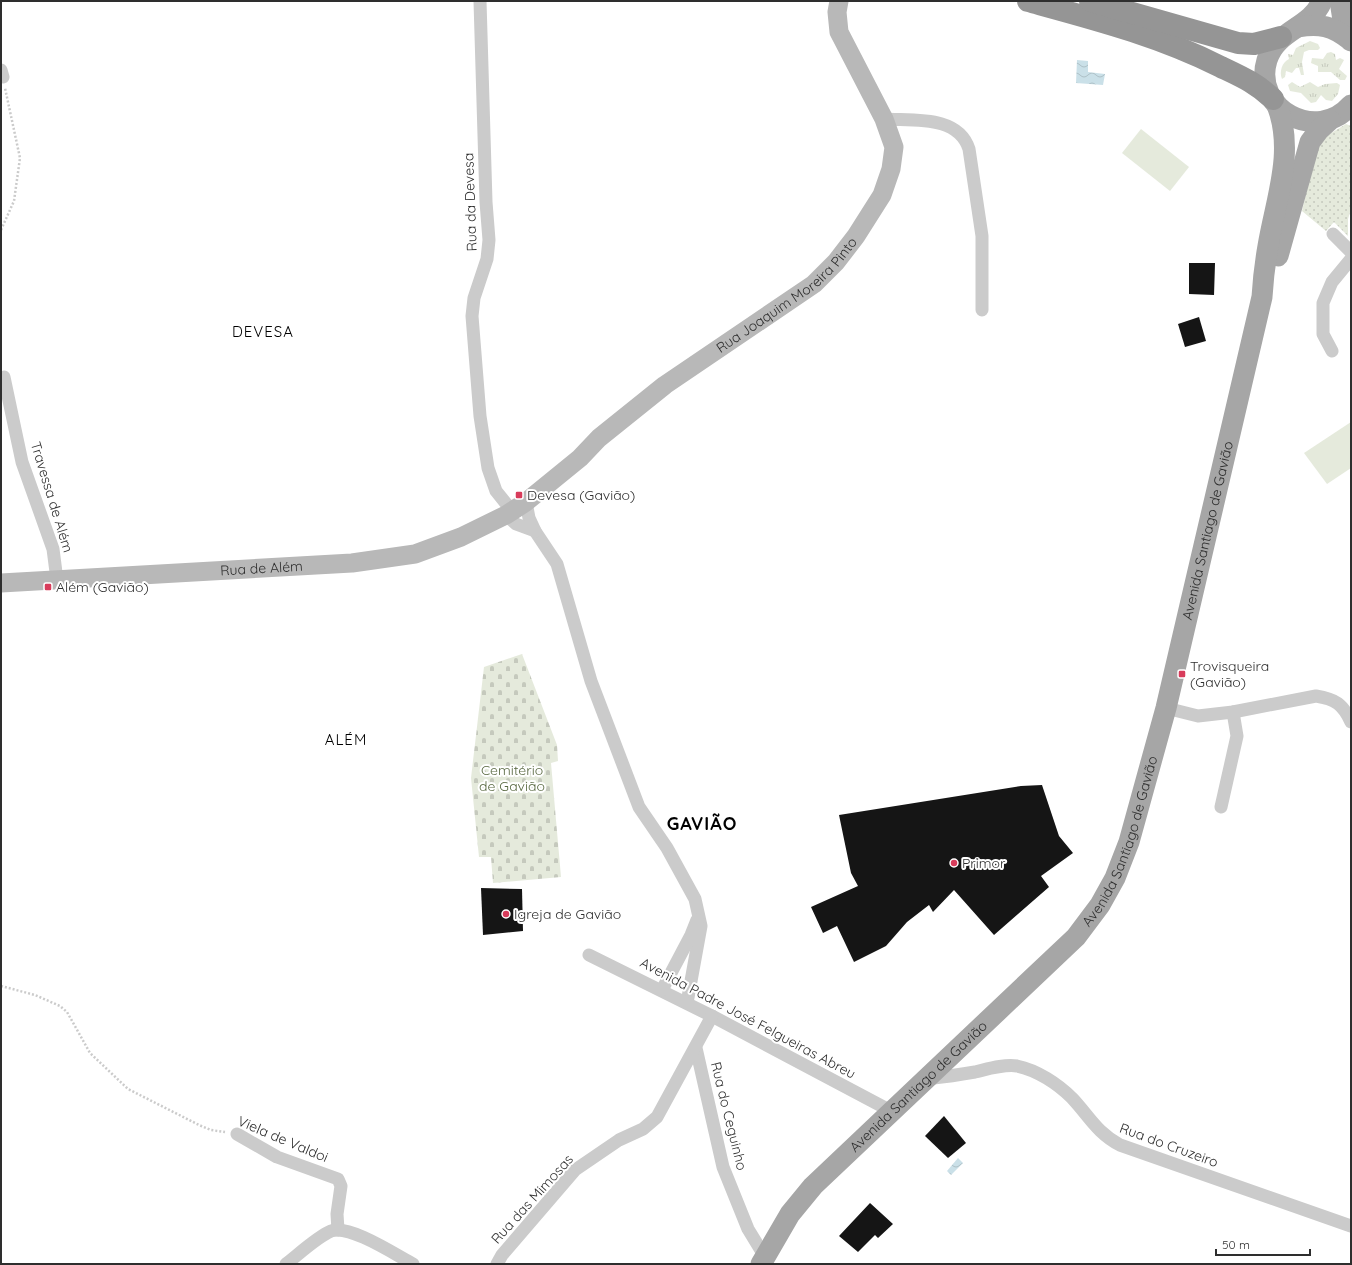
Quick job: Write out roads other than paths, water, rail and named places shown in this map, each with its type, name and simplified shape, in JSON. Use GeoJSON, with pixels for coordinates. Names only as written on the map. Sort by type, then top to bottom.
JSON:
{"type":"FeatureCollection","features":[{"type":"Feature","properties":{"kind":"highway"},"geometry":{"type":"LineString","coordinates":[[1028,1],[1101,20],[1153,37],[1201,57],[1259,86],[1275,102]]}},
{"type":"Feature","properties":{"kind":"highway"},"geometry":{"type":"LineString","coordinates":[[1090,1],[1238,43],[1254,44],[1289,32]]}},
{"type":"Feature","properties":{"kind":"main road"},"geometry":{"type":"LineString","coordinates":[[1289,32],[1313,17],[1322,1]]}},
{"type":"Feature","properties":{"kind":"main road"},"geometry":{"type":"LineString","coordinates":[[1340,1],[1344,26],[1350,40]]}},
{"type":"Feature","properties":{"kind":"main road"},"geometry":{"type":"LineString","coordinates":[[1289,32],[1311,24],[1326,26],[1339,31],[1350,40]]}},
{"type":"Feature","properties":{"kind":"main road","name":"Avenida Santiago de Gavião"},"geometry":{"type":"LineString","coordinates":[[763,1260],[790,1214],[812,1186],[1076,937],[1100,904],[1123,861],[1166,708],[1262,297],[1268,247],[1285,151],[1283,120],[1266,80],[1267,60],[1273,47],[1289,32]]}},
{"type":"Feature","properties":{"kind":"main road"},"geometry":{"type":"LineString","coordinates":[[1275,102],[1288,115],[1301,121],[1315,122],[1342,116]]}},
{"type":"Feature","properties":{"kind":"main road","name":"Avenida Santiago de Gavião"},"geometry":{"type":"LineString","coordinates":[[1262,297],[1280,250],[1310,142],[1319,130],[1342,116]]}},
{"type":"Feature","properties":{"kind":"street","name":"Rua da Devesa"},"geometry":{"type":"LineString","coordinates":[[480,1],[486,202],[490,240],[487,259],[474,298],[472,316],[480,416],[488,468],[496,492],[515,510]]}},
{"type":"Feature","properties":{"kind":"street","name":"Rua Joaquim Moreira Pinto"},"geometry":{"type":"LineString","coordinates":[[515,510],[580,458],[599,438],[665,385],[814,284],[836,262],[856,236],[887,185],[894,147],[884,119],[839,32],[837,12],[839,1]]}},
{"type":"Feature","properties":{"kind":"street"},"geometry":{"type":"LineString","coordinates":[[884,119],[944,124],[960,132],[964,137],[969,149],[982,236],[982,310]]}},
{"type":"Feature","properties":{"kind":"street"},"geometry":{"type":"LineString","coordinates":[[1333,234],[1351,252]]}},
{"type":"Feature","properties":{"kind":"street"},"geometry":{"type":"LineString","coordinates":[[1332,351],[1324,334],[1323,303],[1332,282],[1351,259]]}},
{"type":"Feature","properties":{"kind":"street","name":"Travessa de Além"},"geometry":{"type":"LineString","coordinates":[[4,377],[22,462],[53,548],[57,580]]}},
{"type":"Feature","properties":{"kind":"street"},"geometry":{"type":"LineString","coordinates":[[515,510],[516,524],[535,531]]}},
{"type":"Feature","properties":{"kind":"street"},"geometry":{"type":"LineString","coordinates":[[515,510],[529,518],[535,531],[557,564],[590,681],[639,807],[667,848],[696,899],[701,926],[700,939],[687,1003]]}},
{"type":"Feature","properties":{"kind":"street","name":"Rua de Além"},"geometry":{"type":"LineString","coordinates":[[1,583],[352,563],[397,558],[435,548],[515,510]]}},
{"type":"Feature","properties":{"kind":"street"},"geometry":{"type":"LineString","coordinates":[[1166,708],[1198,716],[1233,712],[1316,696],[1329,698],[1340,705],[1351,722]]}},
{"type":"Feature","properties":{"kind":"street"},"geometry":{"type":"LineString","coordinates":[[1221,807],[1237,736],[1233,712]]}},
{"type":"Feature","properties":{"kind":"street"},"geometry":{"type":"LineString","coordinates":[[662,990],[692,935],[699,910]]}},
{"type":"Feature","properties":{"kind":"street","name":"Avenida Padre José Felgueiras Abreu"},"geometry":{"type":"LineString","coordinates":[[589,955],[662,990],[892,1111]]}},
{"type":"Feature","properties":{"kind":"street","name":"Rua das Mimosas"},"geometry":{"type":"LineString","coordinates":[[497,1264],[502,1255],[576,1170],[620,1140],[643,1129],[657,1117],[696,1048],[712,1016]]}},
{"type":"Feature","properties":{"kind":"street","name":"Rua do Ceguinho"},"geometry":{"type":"LineString","coordinates":[[696,1048],[723,1167],[748,1229],[763,1260]]}},
{"type":"Feature","properties":{"kind":"street","name":"Rua do Cruzeiro"},"geometry":{"type":"LineString","coordinates":[[926,1079],[948,1077],[1002,1066],[1017,1066],[1060,1086],[1079,1105],[1097,1130],[1107,1138],[1120,1145],[1351,1226]]}},
{"type":"Feature","properties":{"kind":"street","name":"Viela de Valdoi"},"geometry":{"type":"LineString","coordinates":[[238,1134],[277,1157],[338,1179],[341,1186],[337,1214],[338,1230]]}},
{"type":"Feature","properties":{"kind":"street"},"geometry":{"type":"LineString","coordinates":[[286,1264],[327,1234],[338,1230],[352,1232],[413,1264]]}},
{"type":"Feature","properties":{"kind":"water"},"geometry":{"type":"Polygon","coordinates":[[[1077,60],[1088,61],[1088,72],[1105,74],[1103,85],[1076,83],[1077,60]]]}},
{"type":"Feature","properties":{"kind":"water"},"geometry":{"type":"Polygon","coordinates":[[[958,1158],[963,1163],[951,1175],[947,1171],[958,1158]]]}},
{"type":"Feature","properties":{"kind":"place","name":"Devesa (Gavião)"},"geometry":{"type":"Point","coordinates":[519,495]}},
{"type":"Feature","properties":{"kind":"place","name":"Além (Gavião)"},"geometry":{"type":"Point","coordinates":[48,587]}},
{"type":"Feature","properties":{"kind":"place","name":"Trovisqueira (Gavião)"},"geometry":{"type":"Point","coordinates":[1182,674]}},
{"type":"Feature","properties":{"kind":"place","name":"Primor"},"geometry":{"type":"Point","coordinates":[954,863]}},
{"type":"Feature","properties":{"kind":"place","name":"Igreja de Gavião"},"geometry":{"type":"Point","coordinates":[506,914]}},
{"type":"Feature","properties":{"kind":"district","name":"DEVESA"},"geometry":{"type":"Point","coordinates":[263,332]}},
{"type":"Feature","properties":{"kind":"district","name":"ALÉM"},"geometry":{"type":"Point","coordinates":[346,740]}},
{"type":"Feature","properties":{"kind":"district","name":"GAVIÃO"},"geometry":{"type":"Point","coordinates":[702,824]}},
{"type":"Feature","properties":{"kind":"park label","name":"Cemitério de Gavião"},"geometry":{"type":"Point","coordinates":[512,778]}}]}
